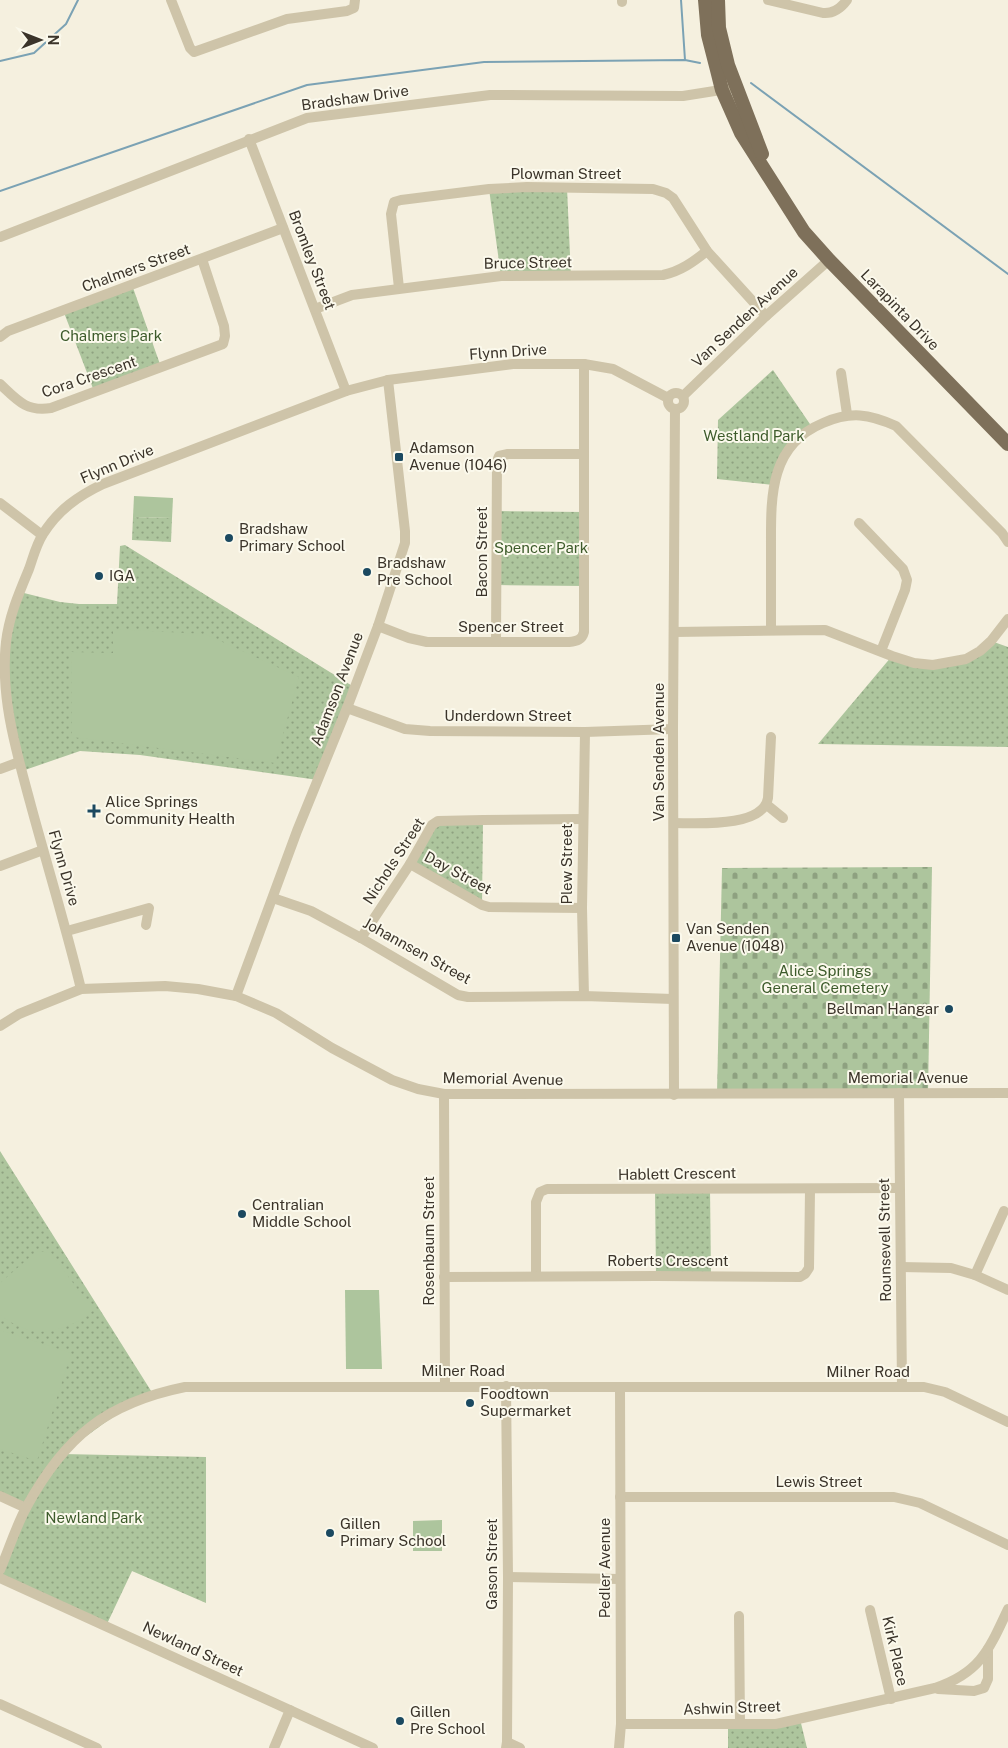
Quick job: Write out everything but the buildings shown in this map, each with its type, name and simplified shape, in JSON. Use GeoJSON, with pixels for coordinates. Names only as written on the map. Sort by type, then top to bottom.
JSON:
{"type":"FeatureCollection","features":[{"type":"Feature","properties":{"kind":"main road","name":"Larapinta Drive"},"geometry":{"type":"LineString","coordinates":[[704,0],[708,34],[729,88]]}},
{"type":"Feature","properties":{"kind":"main road","name":"Larapinta Drive"},"geometry":{"type":"LineString","coordinates":[[718,0],[719,28],[729,88],[741,133],[777,191],[804,232],[829,260],[1008,444]]}},
{"type":"Feature","properties":{"kind":"street"},"geometry":{"type":"LineString","coordinates":[[171,0],[190,48],[194,52],[288,19],[347,11],[354,8],[356,0]]}},
{"type":"Feature","properties":{"kind":"street"},"geometry":{"type":"LineString","coordinates":[[768,0],[831,14],[846,0]]}},
{"type":"Feature","properties":{"kind":"street","name":"Bradshaw Drive"},"geometry":{"type":"LineString","coordinates":[[0,238],[307,118],[490,95],[682,96],[729,88]]}},
{"type":"Feature","properties":{"kind":"street","name":"Bromley Street"},"geometry":{"type":"LineString","coordinates":[[249,140],[346,391]]}},
{"type":"Feature","properties":{"kind":"street","name":"Plowman Street"},"geometry":{"type":"LineString","coordinates":[[399,288],[391,214],[394,202],[489,189],[527,187],[653,189],[666,193],[673,198],[707,251],[766,316]]}},
{"type":"Feature","properties":{"kind":"street","name":"Chalmers Street"},"geometry":{"type":"LineString","coordinates":[[0,336],[8,331],[283,228]]}},
{"type":"Feature","properties":{"kind":"street","name":"Bruce Street"},"geometry":{"type":"LineString","coordinates":[[315,309],[352,294],[501,276],[663,275],[675,273],[707,251]]}},
{"type":"Feature","properties":{"kind":"street","name":"Cora Crescent"},"geometry":{"type":"LineString","coordinates":[[0,384],[26,407],[40,410],[51,408],[223,344],[225,336],[224,326],[202,259]]}},
{"type":"Feature","properties":{"kind":"street","name":"Van Senden Avenue"},"geometry":{"type":"LineString","coordinates":[[682,396],[766,316],[829,260]]}},
{"type":"Feature","properties":{"kind":"street","name":"Flynn Drive"},"geometry":{"type":"LineString","coordinates":[[81,989],[67,931],[19,762],[6,700],[6,642],[10,619],[42,535],[63,509],[81,495],[103,484],[346,391],[388,380],[512,364],[584,364],[613,369],[668,398]]}},
{"type":"Feature","properties":{"kind":"street","name":"Spencer Street"},"geometry":{"type":"LineString","coordinates":[[378,626],[409,638],[427,642],[569,642],[577,641],[583,637],[585,586],[584,364]]}},
{"type":"Feature","properties":{"kind":"street"},"geometry":{"type":"LineString","coordinates":[[841,373],[847,414]]}},
{"type":"Feature","properties":{"kind":"street","name":"Adamson Avenue"},"geometry":{"type":"LineString","coordinates":[[236,996],[274,898],[297,831],[378,626],[405,543],[388,380]]}},
{"type":"Feature","properties":{"kind":"street"},"geometry":{"type":"LineString","coordinates":[[674,393],[680,393],[683,404],[675,409],[669,404],[668,398],[674,393]]}},
{"type":"Feature","properties":{"kind":"street","name":"Van Senden Avenue"},"geometry":{"type":"LineString","coordinates":[[674,1095],[672,729],[675,409]]}},
{"type":"Feature","properties":{"kind":"street"},"geometry":{"type":"LineString","coordinates":[[771,630],[771,508],[773,485],[781,462],[797,438],[812,427],[847,414],[883,420],[896,426],[1002,533],[1008,542]]}},
{"type":"Feature","properties":{"kind":"street","name":"Bacon Street"},"geometry":{"type":"LineString","coordinates":[[496,642],[497,461],[499,456],[508,454],[584,454]]}},
{"type":"Feature","properties":{"kind":"street"},"geometry":{"type":"LineString","coordinates":[[0,503],[42,535]]}},
{"type":"Feature","properties":{"kind":"street"},"geometry":{"type":"LineString","coordinates":[[859,523],[903,569],[907,580],[905,590],[881,651]]}},
{"type":"Feature","properties":{"kind":"street"},"geometry":{"type":"LineString","coordinates":[[674,632],[825,630],[914,662],[933,665],[966,659],[980,651],[991,641],[1008,619]]}},
{"type":"Feature","properties":{"kind":"street","name":"Underdown Street"},"geometry":{"type":"LineString","coordinates":[[347,708],[405,729],[430,731],[585,732],[672,729]]}},
{"type":"Feature","properties":{"kind":"street","name":"Plew Street"},"geometry":{"type":"LineString","coordinates":[[584,996],[582,908],[585,732]]}},
{"type":"Feature","properties":{"kind":"street"},"geometry":{"type":"LineString","coordinates":[[674,823],[723,823],[747,818],[761,811],[767,805],[771,737]]}},
{"type":"Feature","properties":{"kind":"street"},"geometry":{"type":"LineString","coordinates":[[0,769],[19,762]]}},
{"type":"Feature","properties":{"kind":"street"},"geometry":{"type":"LineString","coordinates":[[767,805],[783,818]]}},
{"type":"Feature","properties":{"kind":"street","name":"Nichols Street"},"geometry":{"type":"LineString","coordinates":[[361,938],[410,864],[432,825],[438,822],[483,820],[583,819]]}},
{"type":"Feature","properties":{"kind":"street"},"geometry":{"type":"LineString","coordinates":[[0,866],[43,850]]}},
{"type":"Feature","properties":{"kind":"street","name":"Day Street"},"geometry":{"type":"LineString","coordinates":[[410,864],[482,905],[489,907],[582,908]]}},
{"type":"Feature","properties":{"kind":"street","name":"Johannsen Street"},"geometry":{"type":"LineString","coordinates":[[274,898],[311,912],[361,938],[458,995],[468,997],[584,996],[673,999]]}},
{"type":"Feature","properties":{"kind":"street"},"geometry":{"type":"LineString","coordinates":[[67,931],[149,908],[146,925]]}},
{"type":"Feature","properties":{"kind":"street","name":"Memorial Avenue"},"geometry":{"type":"LineString","coordinates":[[0,1026],[19,1014],[81,989],[165,986],[198,989],[236,996],[276,1013],[332,1048],[392,1080],[418,1089],[444,1094],[1008,1093]]}},
{"type":"Feature","properties":{"kind":"street","name":"Rosenbaum Street"},"geometry":{"type":"LineString","coordinates":[[444,1094],[445,1386]]}},
{"type":"Feature","properties":{"kind":"street","name":"Rounsevell Street"},"geometry":{"type":"LineString","coordinates":[[899,1094],[902,1386]]}},
{"type":"Feature","properties":{"kind":"street","name":"Hablett Crescent"},"geometry":{"type":"LineString","coordinates":[[536,1276],[536,1202],[540,1192],[547,1189],[655,1190],[710,1188],[810,1190],[900,1188]]}},
{"type":"Feature","properties":{"kind":"street","name":"Roberts Crescent"},"geometry":{"type":"LineString","coordinates":[[444,1277],[800,1277],[809,1268],[810,1190]]}},
{"type":"Feature","properties":{"kind":"street"},"geometry":{"type":"LineString","coordinates":[[975,1275],[1004,1211]]}},
{"type":"Feature","properties":{"kind":"street"},"geometry":{"type":"LineString","coordinates":[[901,1267],[952,1268],[975,1275],[1008,1290]]}},
{"type":"Feature","properties":{"kind":"street","name":"Gason Street"},"geometry":{"type":"LineString","coordinates":[[506,1386],[508,1577],[506,1745]]}},
{"type":"Feature","properties":{"kind":"street","name":"Milner Road"},"geometry":{"type":"LineString","coordinates":[[0,1570],[26,1508],[52,1465],[85,1429],[133,1402],[153,1394],[185,1387],[902,1386],[924,1387],[944,1392],[1008,1422]]}},
{"type":"Feature","properties":{"kind":"street","name":"Pedler Avenue"},"geometry":{"type":"LineString","coordinates":[[619,1748],[621,1724],[620,1387]]}},
{"type":"Feature","properties":{"kind":"street"},"geometry":{"type":"LineString","coordinates":[[0,1496],[26,1508]]}},
{"type":"Feature","properties":{"kind":"street","name":"Lewis Street"},"geometry":{"type":"LineString","coordinates":[[620,1497],[894,1497],[920,1503],[1008,1545]]}},
{"type":"Feature","properties":{"kind":"street"},"geometry":{"type":"LineString","coordinates":[[508,1577],[620,1579]]}},
{"type":"Feature","properties":{"kind":"street","name":"Newland Street"},"geometry":{"type":"LineString","coordinates":[[0,1578],[373,1748]]}},
{"type":"Feature","properties":{"kind":"street","name":"Ashwin Street"},"geometry":{"type":"LineString","coordinates":[[621,1724],[784,1723],[931,1689],[951,1682],[969,1672],[988,1649],[1008,1609]]}},
{"type":"Feature","properties":{"kind":"street","name":"Kirk Place"},"geometry":{"type":"LineString","coordinates":[[870,1610],[890,1699]]}},
{"type":"Feature","properties":{"kind":"street"},"geometry":{"type":"LineString","coordinates":[[739,1616],[740,1724]]}},
{"type":"Feature","properties":{"kind":"street","name":"Ashwin Street"},"geometry":{"type":"LineString","coordinates":[[931,1689],[974,1690],[984,1688],[988,1679],[988,1649]]}},
{"type":"Feature","properties":{"kind":"street"},"geometry":{"type":"LineString","coordinates":[[0,1704],[97,1748]]}},
{"type":"Feature","properties":{"kind":"street"},"geometry":{"type":"LineString","coordinates":[[274,1748],[290,1710]]}},
{"type":"Feature","properties":{"kind":"street"},"geometry":{"type":"LineString","coordinates":[[506,1745],[520,1748]]}},
{"type":"Feature","properties":{"kind":"green space"},"geometry":{"type":"Polygon","coordinates":[[[567,188],[571,277],[501,276],[489,189],[567,188]]]}},
{"type":"Feature","properties":{"kind":"green space","name":"Chalmers Park"},"geometry":{"type":"Polygon","coordinates":[[[132,285],[161,367],[94,391],[63,310],[132,285]]]}},
{"type":"Feature","properties":{"kind":"green space","name":"Westland Park"},"geometry":{"type":"Polygon","coordinates":[[[773,370],[812,427],[797,438],[773,485],[717,479],[718,420],[773,370]]]}},
{"type":"Feature","properties":{"kind":"green space"},"geometry":{"type":"Polygon","coordinates":[[[134,496],[173,498],[172,518],[133,517],[134,496]]]}},
{"type":"Feature","properties":{"kind":"green space","name":"Spencer Park"},"geometry":{"type":"Polygon","coordinates":[[[497,511],[584,512],[585,586],[497,585],[497,511]]]}},
{"type":"Feature","properties":{"kind":"green space"},"geometry":{"type":"Polygon","coordinates":[[[133,517],[172,518],[171,542],[132,540],[133,517]]]}},
{"type":"Feature","properties":{"kind":"green space"},"geometry":{"type":"Polygon","coordinates":[[[125,545],[354,687],[318,780],[140,755],[80,751],[22,771],[5,668],[20,592],[60,602],[117,604],[120,546],[125,545]]]}},
{"type":"Feature","properties":{"kind":"green space"},"geometry":{"type":"Polygon","coordinates":[[[113,629],[205,634],[299,677],[275,763],[72,737],[71,652],[113,653],[113,629]]]}},
{"type":"Feature","properties":{"kind":"green space"},"geometry":{"type":"Polygon","coordinates":[[[991,641],[1008,647],[1008,747],[818,744],[892,656],[949,663],[991,641]]]}},
{"type":"Feature","properties":{"kind":"green space"},"geometry":{"type":"Polygon","coordinates":[[[483,820],[482,905],[410,864],[432,825],[483,820]]]}},
{"type":"Feature","properties":{"kind":"green space","name":"Alice Springs General Cemetery"},"geometry":{"type":"Polygon","coordinates":[[[932,867],[928,1093],[717,1093],[722,868],[932,867]]]}},
{"type":"Feature","properties":{"kind":"green space","name":"Newland Park"},"geometry":{"type":"Polygon","coordinates":[[[0,1151],[153,1394],[133,1402],[62,1454],[206,1457],[206,1603],[132,1571],[106,1626],[0,1578],[26,1508],[0,1496],[0,1151]]]}},
{"type":"Feature","properties":{"kind":"green space"},"geometry":{"type":"Polygon","coordinates":[[[710,1188],[711,1276],[656,1276],[655,1190],[710,1188]]]}},
{"type":"Feature","properties":{"kind":"green space"},"geometry":{"type":"Polygon","coordinates":[[[37,1251],[51,1253],[93,1310],[91,1313],[73,1324],[51,1331],[26,1329],[0,1315],[0,1283],[37,1251]]]}},
{"type":"Feature","properties":{"kind":"green space"},"geometry":{"type":"Polygon","coordinates":[[[345,1290],[379,1290],[382,1369],[346,1369],[345,1290]]]}},
{"type":"Feature","properties":{"kind":"green space"},"geometry":{"type":"Polygon","coordinates":[[[0,1330],[71,1353],[37,1461],[0,1449],[0,1330]]]}},
{"type":"Feature","properties":{"kind":"green space"},"geometry":{"type":"Polygon","coordinates":[[[442,1520],[442,1551],[413,1551],[413,1521],[442,1520]]]}},
{"type":"Feature","properties":{"kind":"green space"},"geometry":{"type":"Polygon","coordinates":[[[800,1719],[807,1748],[728,1748],[728,1724],[800,1719]]]}},
{"type":"Feature","properties":{"kind":"waterway"},"geometry":{"type":"LineString","coordinates":[[0,61],[34,53],[66,24],[78,0]]}},
{"type":"Feature","properties":{"kind":"waterway"},"geometry":{"type":"LineString","coordinates":[[681,0],[685,60]]}},
{"type":"Feature","properties":{"kind":"waterway"},"geometry":{"type":"LineString","coordinates":[[0,191],[307,85],[484,62],[685,60],[700,63]]}},
{"type":"Feature","properties":{"kind":"waterway"},"geometry":{"type":"LineString","coordinates":[[751,83],[1008,274]]}},
{"type":"Feature","properties":{"kind":"place","name":"Adamson Avenue (1046)"},"geometry":{"type":"Point","coordinates":[399,457]}},
{"type":"Feature","properties":{"kind":"place","name":"Bradshaw Primary School"},"geometry":{"type":"Point","coordinates":[229,538]}},
{"type":"Feature","properties":{"kind":"place","name":"Bradshaw Pre School"},"geometry":{"type":"Point","coordinates":[367,572]}},
{"type":"Feature","properties":{"kind":"place","name":"IGA"},"geometry":{"type":"Point","coordinates":[99,576]}},
{"type":"Feature","properties":{"kind":"place","name":"Alice Springs Community Health"},"geometry":{"type":"Point","coordinates":[94,811]}},
{"type":"Feature","properties":{"kind":"place","name":"Van Senden Avenue (1048)"},"geometry":{"type":"Point","coordinates":[676,938]}},
{"type":"Feature","properties":{"kind":"place","name":"Bellman Hangar"},"geometry":{"type":"Point","coordinates":[949,1009]}},
{"type":"Feature","properties":{"kind":"place","name":"Centralian Middle School"},"geometry":{"type":"Point","coordinates":[242,1214]}},
{"type":"Feature","properties":{"kind":"place","name":"Foodtown Supermarket"},"geometry":{"type":"Point","coordinates":[470,1403]}},
{"type":"Feature","properties":{"kind":"place","name":"Gillen Primary School"},"geometry":{"type":"Point","coordinates":[330,1533]}},
{"type":"Feature","properties":{"kind":"place","name":"Gillen Pre School"},"geometry":{"type":"Point","coordinates":[400,1721]}}]}
